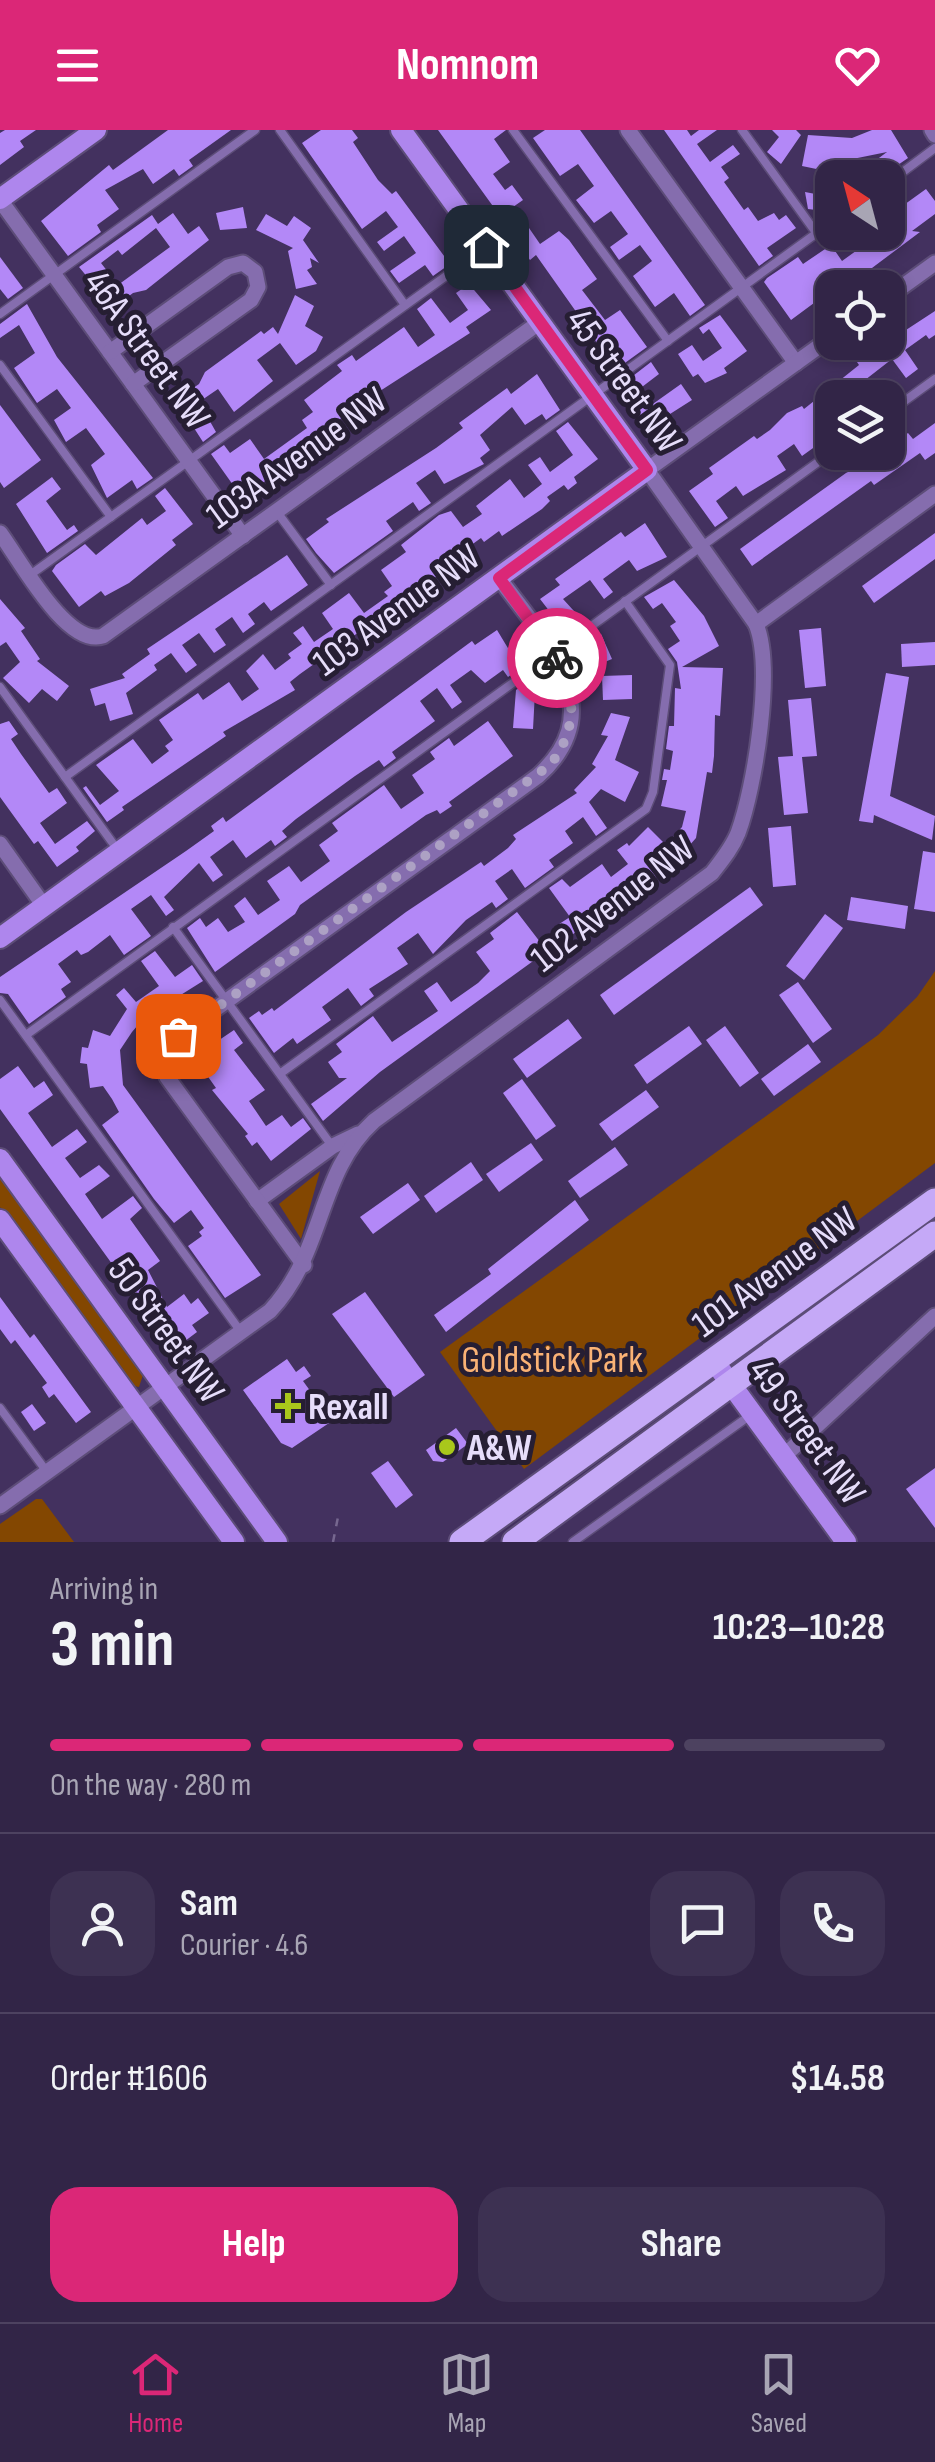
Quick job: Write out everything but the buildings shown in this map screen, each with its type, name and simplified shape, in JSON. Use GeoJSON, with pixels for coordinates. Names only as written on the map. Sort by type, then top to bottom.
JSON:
{"type":"FeatureCollection","features":[{"type":"Feature","properties":{"kind":"main road","name":"101 Avenue NW"},"geometry":{"type":"LineString","coordinates":[[462,1542],[935,1201]]}},
{"type":"Feature","properties":{"kind":"main road","name":"101 Avenue NW"},"geometry":{"type":"LineString","coordinates":[[515,1542],[935,1234]]}},
{"type":"Feature","properties":{"kind":"street"},"geometry":{"type":"LineString","coordinates":[[0,199],[96,130]]}},
{"type":"Feature","properties":{"kind":"street","name":"45 Street NW"},"geometry":{"type":"LineString","coordinates":[[402,130],[756,624]]}},
{"type":"Feature","properties":{"kind":"street"},"geometry":{"type":"LineString","coordinates":[[628,130],[796,363]]}},
{"type":"Feature","properties":{"kind":"street","name":"46A Street NW"},"geometry":{"type":"LineString","coordinates":[[0,199],[243,536]]}},
{"type":"Feature","properties":{"kind":"street"},"geometry":{"type":"LineString","coordinates":[[110,352],[228,266],[243,263],[255,272],[258,288],[250,300],[134,384]]}},
{"type":"Feature","properties":{"kind":"street"},"geometry":{"type":"LineString","coordinates":[[905,285],[935,263]]}},
{"type":"Feature","properties":{"kind":"street","name":"103A Avenue NW"},"geometry":{"type":"LineString","coordinates":[[30,575],[69,628],[88,638],[111,632],[540,322]]}},
{"type":"Feature","properties":{"kind":"street","name":"103 Avenue NW"},"geometry":{"type":"LineString","coordinates":[[0,938],[815,349]]}},
{"type":"Feature","properties":{"kind":"street"},"geometry":{"type":"LineString","coordinates":[[756,624],[935,494]]}},
{"type":"Feature","properties":{"kind":"street"},"geometry":{"type":"LineString","coordinates":[[0,533],[30,575]]}},
{"type":"Feature","properties":{"kind":"street"},"geometry":{"type":"LineString","coordinates":[[304,1265],[167,1077],[164,1057],[178,1036],[538,776],[557,755],[569,731],[571,692],[553,652],[499,578]]}},
{"type":"Feature","properties":{"kind":"street","name":"102 Avenue NW"},"geometry":{"type":"LineString","coordinates":[[258,1201],[333,1146],[361,1132],[692,890],[722,860],[741,821],[764,689],[764,656],[756,624]]}},
{"type":"Feature","properties":{"kind":"street"},"geometry":{"type":"LineString","coordinates":[[0,844],[44,906]]}},
{"type":"Feature","properties":{"kind":"street","name":"102 Avenue NW"},"geometry":{"type":"LineString","coordinates":[[0,1506],[242,1334],[281,1299],[304,1265],[336,1172],[361,1132]]}},
{"type":"Feature","properties":{"kind":"street","name":"50 Street NW"},"geometry":{"type":"LineString","coordinates":[[0,1159],[277,1542]]}},
{"type":"Feature","properties":{"kind":"street","name":"50 Street NW"},"geometry":{"type":"LineString","coordinates":[[0,1220],[234,1542]]}},
{"type":"Feature","properties":{"kind":"street"},"geometry":{"type":"LineString","coordinates":[[784,1456],[935,1316]]}},
{"type":"Feature","properties":{"kind":"street","name":"49 Street NW"},"geometry":{"type":"LineString","coordinates":[[714,1361],[846,1542]]}},
{"type":"Feature","properties":{"kind":"lane"},"geometry":{"type":"LineString","coordinates":[[0,314],[255,130]]}},
{"type":"Feature","properties":{"kind":"lane"},"geometry":{"type":"LineString","coordinates":[[280,130],[405,305]]}},
{"type":"Feature","properties":{"kind":"lane"},"geometry":{"type":"LineString","coordinates":[[513,130],[668,341]]}},
{"type":"Feature","properties":{"kind":"lane"},"geometry":{"type":"LineString","coordinates":[[742,130],[815,231]]}},
{"type":"Feature","properties":{"kind":"lane"},"geometry":{"type":"LineString","coordinates":[[905,170],[935,148]]}},
{"type":"Feature","properties":{"kind":"lane"},"geometry":{"type":"LineString","coordinates":[[65,777],[815,235]]}},
{"type":"Feature","properties":{"kind":"lane"},"geometry":{"type":"LineString","coordinates":[[30,575],[486,247]]}},
{"type":"Feature","properties":{"kind":"lane"},"geometry":{"type":"LineString","coordinates":[[0,365],[111,517]]}},
{"type":"Feature","properties":{"kind":"lane"},"geometry":{"type":"LineString","coordinates":[[905,400],[935,379]]}},
{"type":"Feature","properties":{"kind":"lane"},"geometry":{"type":"LineString","coordinates":[[26,1035],[815,464]]}},
{"type":"Feature","properties":{"kind":"lane"},"geometry":{"type":"LineString","coordinates":[[277,512],[330,585]]}},
{"type":"Feature","properties":{"kind":"lane"},"geometry":{"type":"LineString","coordinates":[[281,1074],[646,809],[654,792],[670,665],[626,601]]}},
{"type":"Feature","properties":{"kind":"lane"},"geometry":{"type":"LineString","coordinates":[[0,687],[119,852]]}},
{"type":"Feature","properties":{"kind":"lane"},"geometry":{"type":"LineString","coordinates":[[173,927],[333,1146]]}},
{"type":"Feature","properties":{"kind":"lane"},"geometry":{"type":"LineString","coordinates":[[0,1000],[242,1334]]}},
{"type":"Feature","properties":{"kind":"lane"},"geometry":{"type":"LineString","coordinates":[[0,1408],[47,1472]]}},
{"type":"Feature","properties":{"kind":"lane"},"geometry":{"type":"LineString","coordinates":[[573,1542],[753,1413]]}},
{"type":"Feature","properties":{"kind":"path"},"geometry":{"type":"LineString","coordinates":[[333,1542],[338,1517]]}},
{"type":"Feature","properties":{"kind":"green space","name":"Goldstick Park"},"geometry":{"type":"Polygon","coordinates":[[[935,971],[935,1163],[524,1469],[440,1352],[878,1035],[917,997],[935,971]]]}},
{"type":"Feature","properties":{"kind":"green space"},"geometry":{"type":"Polygon","coordinates":[[[320,1171],[301,1239],[279,1204],[320,1171]]]}},
{"type":"Feature","properties":{"kind":"green space"},"geometry":{"type":"Polygon","coordinates":[[[0,1174],[144,1372],[139,1387],[129,1385],[0,1207],[0,1174]]]}},
{"type":"Feature","properties":{"kind":"green space"},"geometry":{"type":"Polygon","coordinates":[[[36,1499],[42,1499],[74,1542],[0,1542],[0,1524],[36,1499]]]}},
{"type":"Feature","properties":{"kind":"way so far"},"geometry":{"type":"LineString","coordinates":[[178,1036],[550,765],[564,743],[572,717],[571,692],[557,658]]}},
{"type":"Feature","properties":{"kind":"place","name":"Rexall"},"geometry":{"type":"Point","coordinates":[288,1406]}},
{"type":"Feature","properties":{"kind":"place","name":"A&W"},"geometry":{"type":"Point","coordinates":[447,1447]}},
{"type":"Feature","properties":{"kind":"route"},"geometry":{"type":"LineString","coordinates":[[486,247],[647,470],[499,578],[557,658]]}}]}
